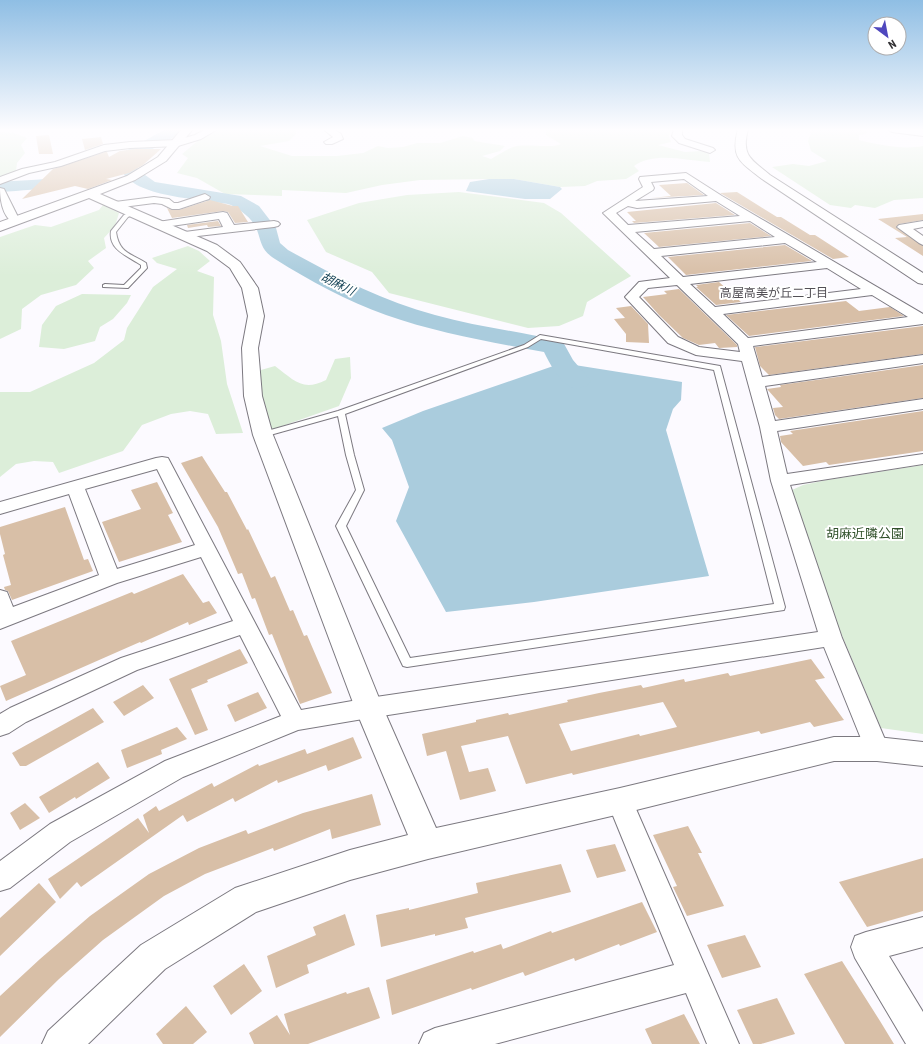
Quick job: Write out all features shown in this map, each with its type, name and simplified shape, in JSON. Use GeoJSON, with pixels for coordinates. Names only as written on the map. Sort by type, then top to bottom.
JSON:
{"type":"FeatureCollection","features":[{"type":"Feature","properties":{"kind":"street"},"geometry":{"type":"LineString","coordinates":[[0,181],[9,178]]}},
{"type":"Feature","properties":{"kind":"street"},"geometry":{"type":"LineString","coordinates":[[0,227],[131,178]]}},
{"type":"Feature","properties":{"kind":"street"},"geometry":{"type":"LineString","coordinates":[[662,178],[644,179],[649,188],[610,213],[714,311],[747,350],[768,427],[780,481],[831,638],[877,749]]}},
{"type":"Feature","properties":{"kind":"street"},"geometry":{"type":"LineString","coordinates":[[689,178],[718,198],[785,239],[831,264],[923,320]]}},
{"type":"Feature","properties":{"kind":"street"},"geometry":{"type":"LineString","coordinates":[[767,178],[923,280]]}},
{"type":"Feature","properties":{"kind":"street"},"geometry":{"type":"LineString","coordinates":[[0,191],[14,219],[18,220]]}},
{"type":"Feature","properties":{"kind":"street"},"geometry":{"type":"LineString","coordinates":[[90,194],[212,248],[235,265],[250,288],[256,316],[250,348],[253,389],[263,435],[369,708],[428,844]]}},
{"type":"Feature","properties":{"kind":"street"},"geometry":{"type":"LineString","coordinates":[[124,209],[154,200],[165,201],[172,206],[179,206],[205,197]]}},
{"type":"Feature","properties":{"kind":"street"},"geometry":{"type":"LineString","coordinates":[[626,202],[637,205],[718,198]]}},
{"type":"Feature","properties":{"kind":"street"},"geometry":{"type":"LineString","coordinates":[[158,225],[223,215],[230,229]]}},
{"type":"Feature","properties":{"kind":"street"},"geometry":{"type":"LineString","coordinates":[[626,229],[751,218]]}},
{"type":"Feature","properties":{"kind":"street"},"geometry":{"type":"LineString","coordinates":[[181,235],[274,224]]}},
{"type":"Feature","properties":{"kind":"street"},"geometry":{"type":"LineString","coordinates":[[923,224],[903,227],[923,241]]}},
{"type":"Feature","properties":{"kind":"street"},"geometry":{"type":"LineString","coordinates":[[651,253],[785,239]]}},
{"type":"Feature","properties":{"kind":"street"},"geometry":{"type":"LineString","coordinates":[[831,264],[644,285],[632,297],[673,340],[696,351],[747,350],[923,320]]}},
{"type":"Feature","properties":{"kind":"street"},"geometry":{"type":"LineString","coordinates":[[714,311],[875,291]]}},
{"type":"Feature","properties":{"kind":"street"},"geometry":{"type":"LineString","coordinates":[[756,383],[923,359]]}},
{"type":"Feature","properties":{"kind":"street"},"geometry":{"type":"LineString","coordinates":[[768,427],[923,404]]}},
{"type":"Feature","properties":{"kind":"street"},"geometry":{"type":"LineString","coordinates":[[780,481],[923,459]]}},
{"type":"Feature","properties":{"kind":"street"},"geometry":{"type":"LineString","coordinates":[[0,508],[162,462],[295,721]]}},
{"type":"Feature","properties":{"kind":"street"},"geometry":{"type":"LineString","coordinates":[[75,486],[110,578]]}},
{"type":"Feature","properties":{"kind":"street"},"geometry":{"type":"LineString","coordinates":[[0,597],[3,620],[110,578],[206,548]]}},
{"type":"Feature","properties":{"kind":"street"},"geometry":{"type":"LineString","coordinates":[[0,726],[18,715],[129,664],[246,625]]}},
{"type":"Feature","properties":{"kind":"street"},"geometry":{"type":"LineString","coordinates":[[0,878],[60,833],[174,769],[295,721],[369,708],[831,638]]}},
{"type":"Feature","properties":{"kind":"street"},"geometry":{"type":"LineString","coordinates":[[61,1044],[153,957],[246,899],[350,865],[428,844],[620,801],[834,749],[877,749],[923,754]]}},
{"type":"Feature","properties":{"kind":"street"},"geometry":{"type":"LineString","coordinates":[[620,801],[724,1044]]}},
{"type":"Feature","properties":{"kind":"street"},"geometry":{"type":"LineString","coordinates":[[923,932],[866,947],[923,1042]]}},
{"type":"Feature","properties":{"kind":"street"},"geometry":{"type":"LineString","coordinates":[[435,1044],[694,975]]}},
{"type":"Feature","properties":{"kind":"lane"},"geometry":{"type":"LineString","coordinates":[[105,286],[126,288],[144,268],[144,264],[118,250],[114,243],[114,232],[126,216],[124,209]]}},
{"type":"Feature","properties":{"kind":"lane"},"geometry":{"type":"LineString","coordinates":[[263,435],[341,413],[526,346],[540,337],[717,368],[780,608],[407,663],[341,526],[360,490],[350,455],[341,413]]}},
{"type":"Feature","properties":{"kind":"green space"},"geometry":{"type":"Polygon","coordinates":[[[197,178],[628,178],[597,181],[585,186],[560,187],[514,179],[420,180],[382,185],[346,193],[282,190],[282,196],[225,194],[197,178]]]}},
{"type":"Feature","properties":{"kind":"green space"},"geometry":{"type":"Polygon","coordinates":[[[788,178],[923,178],[923,198],[894,200],[875,208],[855,205],[851,208],[830,205],[788,178]]]}},
{"type":"Feature","properties":{"kind":"green space"},"geometry":{"type":"Polygon","coordinates":[[[459,192],[544,203],[561,213],[631,276],[587,302],[583,316],[559,326],[528,328],[389,293],[372,272],[326,252],[307,220],[359,203],[407,195],[459,192]]]}},
{"type":"Feature","properties":{"kind":"green space"},"geometry":{"type":"Polygon","coordinates":[[[103,205],[119,213],[115,226],[104,238],[106,248],[88,261],[94,268],[76,285],[41,295],[22,309],[21,329],[0,339],[0,237],[35,225],[51,227],[99,210],[103,205]]]}},
{"type":"Feature","properties":{"kind":"green space"},"geometry":{"type":"Polygon","coordinates":[[[188,246],[199,251],[210,261],[197,271],[214,277],[213,315],[221,341],[227,384],[243,433],[216,434],[208,414],[190,411],[171,414],[142,425],[123,451],[59,473],[53,462],[34,461],[16,464],[0,477],[0,392],[30,392],[94,363],[124,340],[127,328],[153,287],[177,269],[157,263],[152,258],[188,246]]]}},
{"type":"Feature","properties":{"kind":"green space"},"geometry":{"type":"Polygon","coordinates":[[[82,294],[131,295],[127,303],[113,319],[100,327],[95,341],[64,349],[39,347],[42,325],[56,306],[82,294]]]}},
{"type":"Feature","properties":{"kind":"green space"},"geometry":{"type":"Polygon","coordinates":[[[350,357],[351,378],[339,406],[271,430],[260,399],[261,370],[275,366],[293,380],[304,385],[311,385],[326,380],[335,359],[350,357]]]}},
{"type":"Feature","properties":{"kind":"green space","name":"胡麻近隣公園"},"geometry":{"type":"Polygon","coordinates":[[[923,465],[923,734],[881,728],[820,583],[809,542],[792,490],[803,485],[827,480],[923,465]]]}},
{"type":"Feature","properties":{"kind":"water"},"geometry":{"type":"Polygon","coordinates":[[[489,179],[514,179],[560,187],[562,189],[550,199],[525,199],[466,191],[470,182],[489,179]]]}},
{"type":"Feature","properties":{"kind":"water"},"geometry":{"type":"Polygon","coordinates":[[[562,363],[682,382],[681,400],[673,409],[666,430],[709,576],[534,602],[446,612],[396,521],[409,487],[392,440],[382,428],[423,411],[562,363]]]}},
{"type":"Feature","properties":{"kind":"building"},"geometry":{"type":"Polygon","coordinates":[[[44,178],[111,178],[106,179],[112,180],[88,189],[75,186],[22,199],[44,178]]]}},
{"type":"Feature","properties":{"kind":"building"},"geometry":{"type":"Polygon","coordinates":[[[687,183],[704,195],[651,198],[671,196],[659,185],[687,183]]]}},
{"type":"Feature","properties":{"kind":"building"},"geometry":{"type":"Polygon","coordinates":[[[737,192],[777,217],[781,217],[810,235],[815,235],[849,257],[833,259],[720,193],[737,192]]]}},
{"type":"Feature","properties":{"kind":"building"},"geometry":{"type":"Polygon","coordinates":[[[210,200],[238,206],[248,222],[235,223],[228,212],[223,211],[172,218],[167,208],[179,210],[210,200]]]}},
{"type":"Feature","properties":{"kind":"building"},"geometry":{"type":"Polygon","coordinates":[[[716,203],[735,215],[634,223],[632,221],[636,221],[627,212],[716,203]]]}},
{"type":"Feature","properties":{"kind":"building"},"geometry":{"type":"Polygon","coordinates":[[[923,214],[923,220],[899,224],[896,227],[923,246],[923,256],[895,238],[907,237],[878,219],[923,214]]]}},
{"type":"Feature","properties":{"kind":"building"},"geometry":{"type":"Polygon","coordinates":[[[218,221],[221,226],[208,227],[207,225],[188,228],[187,225],[218,221]]]}},
{"type":"Feature","properties":{"kind":"building"},"geometry":{"type":"Polygon","coordinates":[[[750,223],[771,236],[659,247],[644,233],[750,223]]]}},
{"type":"Feature","properties":{"kind":"building"},"geometry":{"type":"Polygon","coordinates":[[[785,245],[812,261],[686,275],[668,257],[785,245]]]}},
{"type":"Feature","properties":{"kind":"building"},"geometry":{"type":"Polygon","coordinates":[[[719,282],[741,302],[716,305],[696,287],[698,287],[696,285],[719,282]]]}},
{"type":"Feature","properties":{"kind":"building"},"geometry":{"type":"Polygon","coordinates":[[[679,289],[737,345],[737,347],[719,348],[715,343],[699,345],[683,338],[643,297],[667,294],[664,291],[679,289]]]}},
{"type":"Feature","properties":{"kind":"building"},"geometry":{"type":"Polygon","coordinates":[[[846,301],[859,311],[890,307],[904,316],[749,336],[726,315],[846,301]]]}},
{"type":"Feature","properties":{"kind":"building"},"geometry":{"type":"Polygon","coordinates":[[[631,306],[648,324],[649,343],[626,342],[626,334],[614,319],[625,318],[616,308],[631,306]]]}},
{"type":"Feature","properties":{"kind":"building"},"geometry":{"type":"Polygon","coordinates":[[[923,326],[923,354],[769,375],[760,366],[755,347],[923,326]]]}},
{"type":"Feature","properties":{"kind":"building"},"geometry":{"type":"Polygon","coordinates":[[[923,365],[923,398],[779,419],[775,415],[773,408],[783,407],[767,389],[781,387],[780,385],[923,365]]]}},
{"type":"Feature","properties":{"kind":"building"},"geometry":{"type":"Polygon","coordinates":[[[923,411],[923,451],[829,465],[826,462],[803,466],[781,442],[780,436],[793,434],[790,431],[923,411]]]}},
{"type":"Feature","properties":{"kind":"building"},"geometry":{"type":"Polygon","coordinates":[[[202,456],[225,492],[227,492],[247,530],[248,529],[271,578],[275,576],[290,611],[293,610],[304,636],[307,635],[332,693],[300,704],[272,634],[269,635],[255,598],[252,599],[242,573],[238,574],[218,527],[181,463],[202,456]]]}},
{"type":"Feature","properties":{"kind":"building"},"geometry":{"type":"Polygon","coordinates":[[[157,482],[173,513],[168,515],[182,542],[119,562],[102,522],[141,509],[131,490],[157,482]]]}},
{"type":"Feature","properties":{"kind":"building"},"geometry":{"type":"Polygon","coordinates":[[[65,507],[84,560],[88,559],[93,571],[12,600],[8,591],[5,590],[4,587],[11,585],[3,555],[5,554],[0,534],[0,527],[65,507]]]}},
{"type":"Feature","properties":{"kind":"building"},"geometry":{"type":"Polygon","coordinates":[[[183,574],[203,603],[209,601],[217,613],[189,625],[188,622],[141,643],[140,642],[6,701],[0,686],[26,675],[11,641],[132,592],[134,594],[183,574]]]}},
{"type":"Feature","properties":{"kind":"building"},"geometry":{"type":"Polygon","coordinates":[[[240,649],[248,663],[207,680],[208,682],[191,689],[208,730],[195,735],[169,679],[240,649]]]}},
{"type":"Feature","properties":{"kind":"building"},"geometry":{"type":"Polygon","coordinates":[[[811,659],[825,678],[815,680],[844,720],[814,727],[810,722],[761,734],[759,731],[573,775],[572,773],[526,784],[508,736],[461,746],[469,772],[488,768],[496,791],[460,800],[446,751],[427,756],[422,734],[476,722],[476,720],[508,713],[509,715],[568,702],[567,700],[641,685],[643,688],[684,679],[685,682],[728,673],[730,676],[811,659]],[[663,702],[559,724],[571,751],[639,734],[640,736],[677,727],[663,702]]]}},
{"type":"Feature","properties":{"kind":"building"},"geometry":{"type":"Polygon","coordinates":[[[143,685],[154,698],[124,716],[113,702],[143,685]]]}},
{"type":"Feature","properties":{"kind":"building"},"geometry":{"type":"Polygon","coordinates":[[[258,692],[267,708],[235,722],[227,705],[258,692]]]}},
{"type":"Feature","properties":{"kind":"building"},"geometry":{"type":"Polygon","coordinates":[[[93,708],[104,722],[26,766],[20,766],[12,753],[93,708]]]}},
{"type":"Feature","properties":{"kind":"building"},"geometry":{"type":"Polygon","coordinates":[[[177,727],[187,739],[161,750],[162,754],[127,768],[121,750],[177,727]]]}},
{"type":"Feature","properties":{"kind":"building"},"geometry":{"type":"Polygon","coordinates":[[[353,737],[362,758],[328,771],[326,765],[278,783],[277,780],[235,802],[233,798],[187,822],[183,815],[81,887],[77,882],[60,899],[48,879],[138,818],[149,833],[143,815],[156,806],[159,811],[212,783],[214,787],[258,764],[259,766],[305,749],[307,754],[353,737]]]}},
{"type":"Feature","properties":{"kind":"building"},"geometry":{"type":"Polygon","coordinates":[[[98,762],[110,778],[76,799],[75,797],[49,813],[39,797],[98,762]]]}},
{"type":"Feature","properties":{"kind":"building"},"geometry":{"type":"Polygon","coordinates":[[[372,794],[381,825],[332,839],[330,829],[274,851],[273,848],[205,874],[164,896],[103,940],[59,979],[0,1037],[0,996],[90,916],[149,874],[199,848],[246,830],[248,834],[303,813],[372,794]]]}},
{"type":"Feature","properties":{"kind":"building"},"geometry":{"type":"Polygon","coordinates":[[[25,803],[40,818],[20,830],[10,813],[25,803]]]}},
{"type":"Feature","properties":{"kind":"building"},"geometry":{"type":"Polygon","coordinates":[[[688,826],[702,853],[698,853],[724,906],[687,916],[673,887],[677,886],[653,835],[688,826]]]}},
{"type":"Feature","properties":{"kind":"building"},"geometry":{"type":"Polygon","coordinates":[[[615,844],[626,871],[597,878],[586,850],[615,844]]]}},
{"type":"Feature","properties":{"kind":"building"},"geometry":{"type":"Polygon","coordinates":[[[923,858],[923,911],[867,927],[839,882],[923,858]]]}},
{"type":"Feature","properties":{"kind":"building"},"geometry":{"type":"Polygon","coordinates":[[[561,864],[571,892],[465,918],[468,928],[381,947],[376,915],[409,908],[409,910],[478,893],[476,883],[561,864]]]}},
{"type":"Feature","properties":{"kind":"building"},"geometry":{"type":"Polygon","coordinates":[[[39,883],[56,902],[0,956],[0,918],[39,883]]]}},
{"type":"Feature","properties":{"kind":"building"},"geometry":{"type":"Polygon","coordinates":[[[642,902],[657,932],[620,946],[619,944],[575,961],[574,958],[525,976],[523,972],[392,1015],[386,980],[473,951],[474,953],[501,944],[503,949],[551,931],[552,933],[642,902]]]}},
{"type":"Feature","properties":{"kind":"building"},"geometry":{"type":"Polygon","coordinates":[[[345,914],[355,945],[307,965],[309,973],[276,988],[267,956],[316,935],[313,927],[345,914]]]}},
{"type":"Feature","properties":{"kind":"building"},"geometry":{"type":"Polygon","coordinates":[[[745,935],[761,967],[722,978],[707,945],[745,935]]]}},
{"type":"Feature","properties":{"kind":"building"},"geometry":{"type":"Polygon","coordinates":[[[842,961],[894,1044],[845,1044],[804,974],[842,961]]]}},
{"type":"Feature","properties":{"kind":"building"},"geometry":{"type":"Polygon","coordinates":[[[244,964],[262,991],[231,1015],[213,986],[244,964]]]}},
{"type":"Feature","properties":{"kind":"building"},"geometry":{"type":"Polygon","coordinates":[[[369,987],[380,1018],[308,1044],[254,1044],[249,1033],[277,1015],[290,1035],[284,1014],[346,992],[347,994],[369,987]]]}},
{"type":"Feature","properties":{"kind":"building"},"geometry":{"type":"Polygon","coordinates":[[[777,998],[795,1034],[761,1044],[753,1044],[737,1010],[777,998]]]}},
{"type":"Feature","properties":{"kind":"building"},"geometry":{"type":"Polygon","coordinates":[[[186,1006],[207,1032],[193,1044],[163,1044],[156,1034],[186,1006]]]}},
{"type":"Feature","properties":{"kind":"building"},"geometry":{"type":"Polygon","coordinates":[[[684,1014],[700,1044],[652,1044],[645,1029],[684,1014]]]}},
{"type":"Feature","properties":{"kind":"waterway"},"geometry":{"type":"LineString","coordinates":[[0,187],[48,184],[79,178]]}},
{"type":"Feature","properties":{"kind":"waterway","name":"胡麻川"},"geometry":{"type":"LineString","coordinates":[[138,178],[150,186],[235,200],[252,210],[266,228],[271,246],[281,254],[343,288],[375,303],[409,315],[463,329],[554,347],[562,363],[578,381]]}},
{"type":"Feature","properties":{"kind":"district","name":"高屋高美が丘二丁目"},"geometry":{"type":"Point","coordinates":[774,293]}}]}
